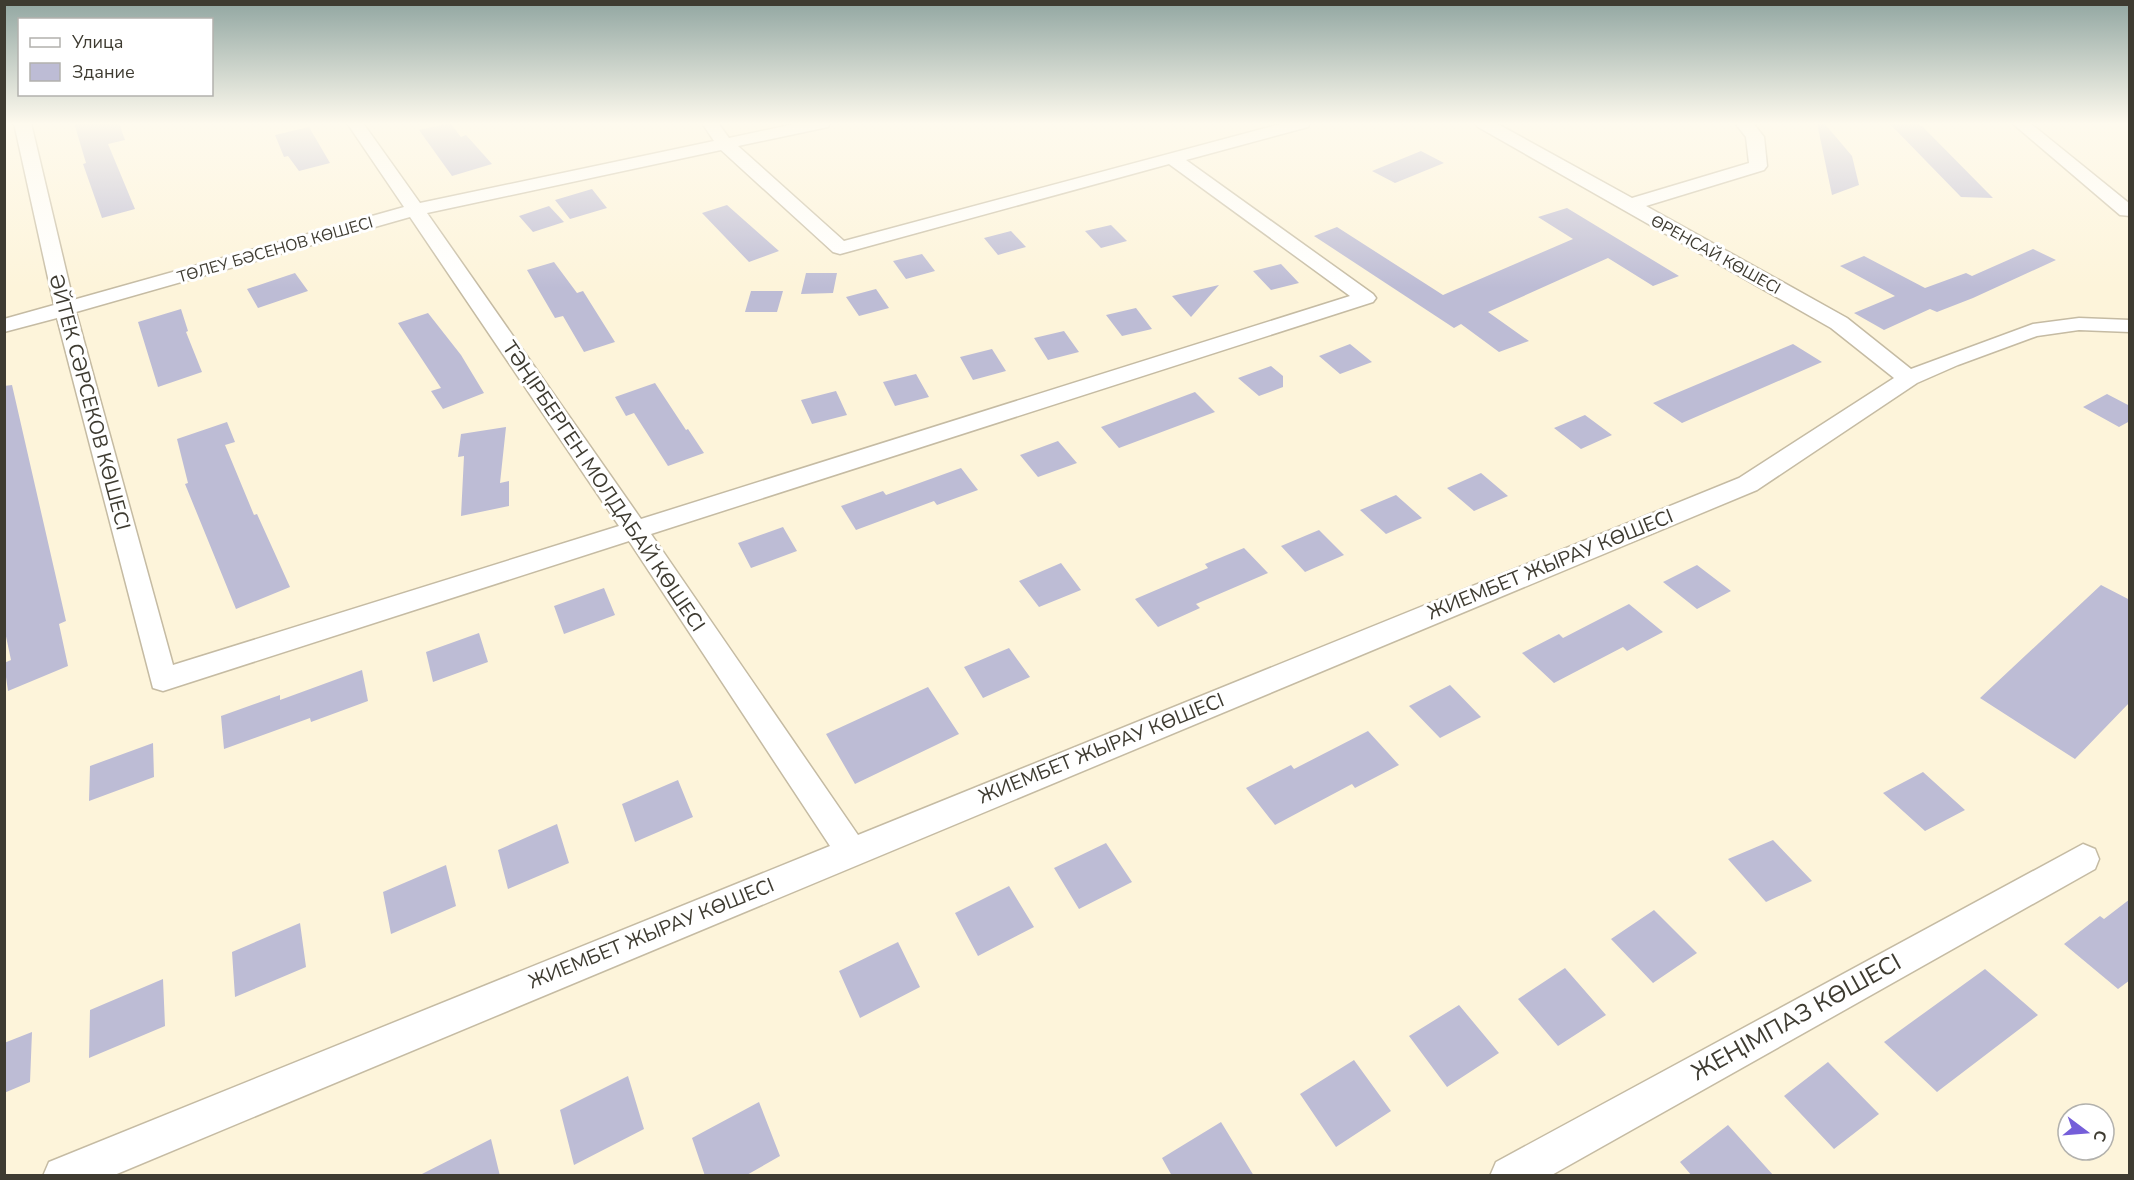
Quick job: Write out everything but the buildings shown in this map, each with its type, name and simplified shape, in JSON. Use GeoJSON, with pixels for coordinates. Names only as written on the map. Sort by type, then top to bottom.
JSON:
{"type":"FeatureCollection","features":[{"type":"Feature","properties":{"kind":"street","name":"ӘЙТЕК СӘРСЕКОВ КӨШЕСІ"},"geometry":{"type":"LineString","coordinates":[[35,178],[65,309],[163,681],[635,530]]}},
{"type":"Feature","properties":{"kind":"street","name":"ТӘҢІРБЕРГЕН МОЛДАБАЙ КӨШЕСІ"},"geometry":{"type":"LineString","coordinates":[[393,178],[635,530],[851,851]]}},
{"type":"Feature","properties":{"kind":"street","name":"ТӨЛЕУ БӘСЕНОВ КӨШЕСІ"},"geometry":{"type":"LineString","coordinates":[[4,326],[415,210],[565,178]]}},
{"type":"Feature","properties":{"kind":"street"},"geometry":{"type":"LineString","coordinates":[[763,178],[840,248],[1098,178]]}},
{"type":"Feature","properties":{"kind":"street"},"geometry":{"type":"LineString","coordinates":[[635,530],[1366,298],[1200,178]]}},
{"type":"Feature","properties":{"kind":"street","name":"ӨРЕНСАЙ КӨШЕСІ"},"geometry":{"type":"LineString","coordinates":[[1582,178],[1839,323],[1909,378]]}},
{"type":"Feature","properties":{"kind":"street"},"geometry":{"type":"LineString","coordinates":[[1630,205],[1718,178]]}},
{"type":"Feature","properties":{"kind":"street"},"geometry":{"type":"LineString","coordinates":[[2086,178],[2127,212]]}},
{"type":"Feature","properties":{"kind":"street","name":"ЖИЕМБЕТ ЖЫРАУ КӨШЕСІ"},"geometry":{"type":"LineString","coordinates":[[63,1176],[1748,484],[1909,378],[1950,360],[2033,330],[2079,324],[2130,326]]}},
{"type":"Feature","properties":{"kind":"street","name":"ЖЕҢІМПАЗ КӨШЕСІ"},"geometry":{"type":"LineString","coordinates":[[1510,1176],[2083,859]]}}]}
